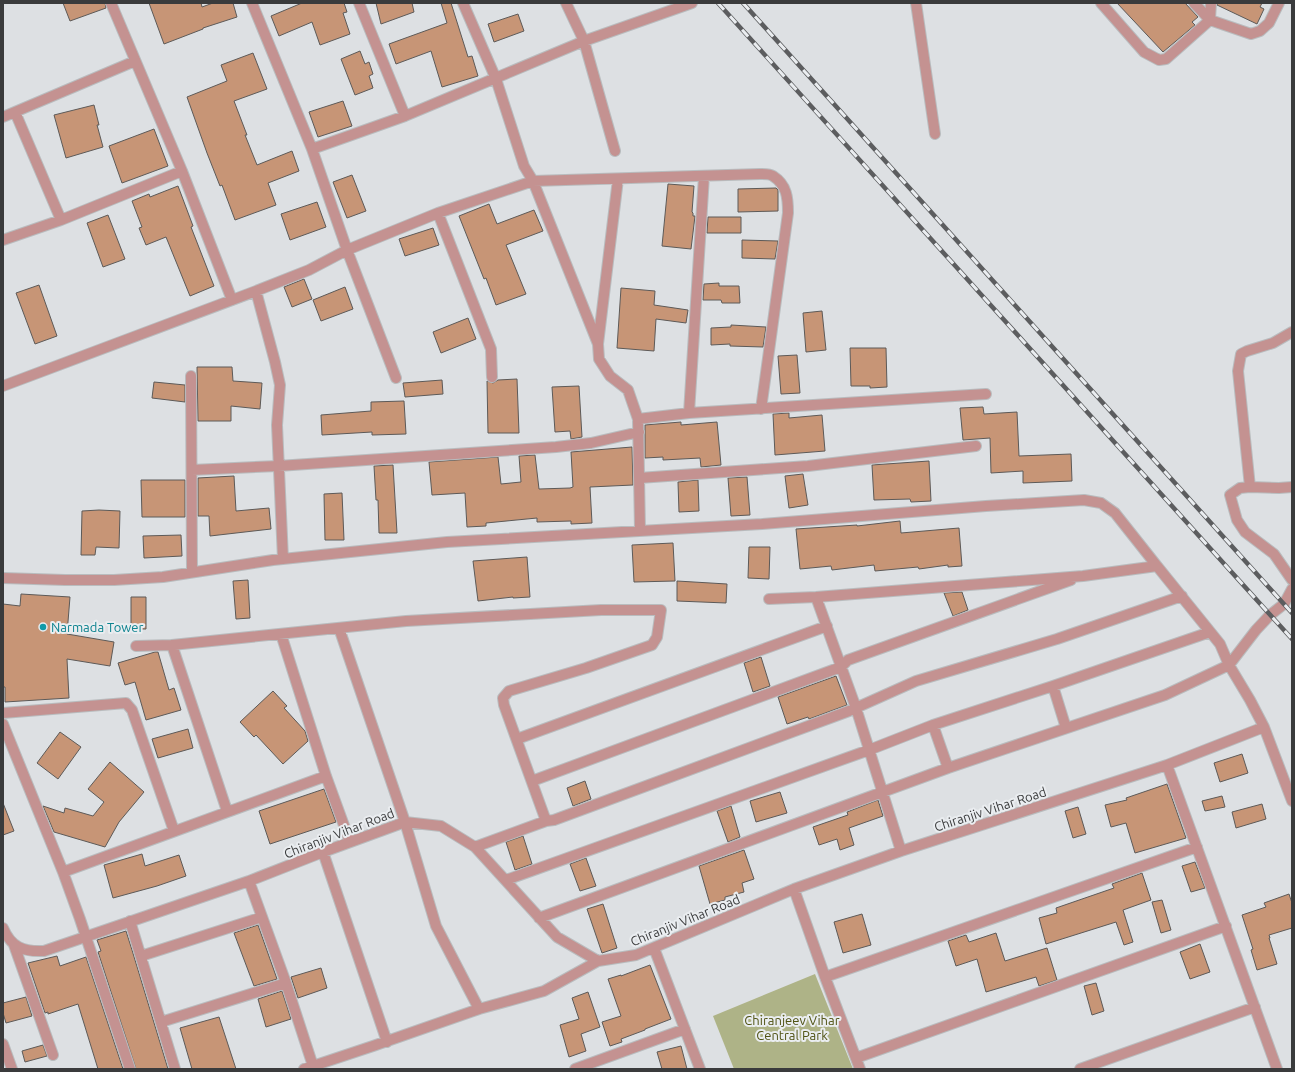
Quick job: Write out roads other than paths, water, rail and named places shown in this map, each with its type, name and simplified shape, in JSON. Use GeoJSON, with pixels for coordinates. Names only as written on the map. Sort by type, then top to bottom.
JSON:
{"type":"FeatureCollection","features":[{"type":"Feature","properties":{"kind":"street"},"geometry":{"type":"LineString","coordinates":[[111,3],[134,61],[182,171],[232,300]]}},
{"type":"Feature","properties":{"kind":"street"},"geometry":{"type":"LineString","coordinates":[[252,3],[312,149],[347,250],[396,378]]}},
{"type":"Feature","properties":{"kind":"street"},"geometry":{"type":"LineString","coordinates":[[359,3],[405,116]]}},
{"type":"Feature","properties":{"kind":"street"},"geometry":{"type":"LineString","coordinates":[[463,3],[496,79],[524,166],[533,181],[598,344]]}},
{"type":"Feature","properties":{"kind":"street"},"geometry":{"type":"LineString","coordinates":[[566,3],[584,41],[615,151]]}},
{"type":"Feature","properties":{"kind":"street"},"geometry":{"type":"LineString","coordinates":[[312,149],[405,116],[584,41],[692,3]]}},
{"type":"Feature","properties":{"kind":"street"},"geometry":{"type":"LineString","coordinates":[[916,3],[935,134]]}},
{"type":"Feature","properties":{"kind":"street"},"geometry":{"type":"LineString","coordinates":[[1101,3],[1144,52],[1159,60],[1166,59],[1210,20],[1211,3]]}},
{"type":"Feature","properties":{"kind":"street"},"geometry":{"type":"LineString","coordinates":[[1194,3],[1210,20],[1251,34],[1260,31],[1269,23],[1279,3]]}},
{"type":"Feature","properties":{"kind":"street"},"geometry":{"type":"LineString","coordinates":[[3,117],[134,61]]}},
{"type":"Feature","properties":{"kind":"street"},"geometry":{"type":"LineString","coordinates":[[15,112],[61,220]]}},
{"type":"Feature","properties":{"kind":"street"},"geometry":{"type":"LineString","coordinates":[[3,240],[61,220],[182,171]]}},
{"type":"Feature","properties":{"kind":"street"},"geometry":{"type":"LineString","coordinates":[[4,383],[256,291],[309,270],[347,250],[438,213],[533,181],[760,174],[772,175],[783,186],[788,196],[788,213],[761,408]]}},
{"type":"Feature","properties":{"kind":"street"},"geometry":{"type":"LineString","coordinates":[[689,413],[704,176]]}},
{"type":"Feature","properties":{"kind":"street"},"geometry":{"type":"LineString","coordinates":[[618,179],[598,344],[599,359],[610,376],[628,390],[638,419],[640,531]]}},
{"type":"Feature","properties":{"kind":"street"},"geometry":{"type":"LineString","coordinates":[[438,213],[491,349],[492,377]]}},
{"type":"Feature","properties":{"kind":"street"},"geometry":{"type":"LineString","coordinates":[[256,291],[280,385],[277,425],[283,559]]}},
{"type":"Feature","properties":{"kind":"street"},"geometry":{"type":"LineString","coordinates":[[1250,487],[1238,372],[1241,354],[1273,343],[1292,332]]}},
{"type":"Feature","properties":{"kind":"street"},"geometry":{"type":"LineString","coordinates":[[191,376],[192,572]]}},
{"type":"Feature","properties":{"kind":"street"},"geometry":{"type":"LineString","coordinates":[[638,419],[689,413],[986,394]]}},
{"type":"Feature","properties":{"kind":"street"},"geometry":{"type":"LineString","coordinates":[[192,470],[278,466],[556,447],[591,443],[639,432]]}},
{"type":"Feature","properties":{"kind":"street"},"geometry":{"type":"LineString","coordinates":[[639,478],[808,466],[976,446]]}},
{"type":"Feature","properties":{"kind":"street"},"geometry":{"type":"LineString","coordinates":[[1292,487],[1240,488],[1230,495],[1237,520],[1246,532],[1274,554],[1292,580]]}},
{"type":"Feature","properties":{"kind":"street"},"geometry":{"type":"LineString","coordinates":[[3,578],[114,580],[163,576],[283,559],[447,542],[762,524],[986,506],[1084,500],[1101,503],[1115,513],[1220,644],[1229,665],[1264,727],[1292,801]]}},
{"type":"Feature","properties":{"kind":"street"},"geometry":{"type":"LineString","coordinates":[[769,599],[816,597],[1083,576],[1157,566]]}},
{"type":"Feature","properties":{"kind":"street"},"geometry":{"type":"LineString","coordinates":[[532,782],[841,667],[848,660],[1083,576]]}},
{"type":"Feature","properties":{"kind":"street"},"geometry":{"type":"LineString","coordinates":[[539,918],[948,768],[1165,696],[1229,665],[1256,630],[1270,615],[1284,604],[1292,589]]}},
{"type":"Feature","properties":{"kind":"street"},"geometry":{"type":"LineString","coordinates":[[475,847],[546,821],[554,820],[856,708],[916,681],[1058,639],[1182,596]]}},
{"type":"Feature","properties":{"kind":"street"},"geometry":{"type":"LineString","coordinates":[[816,597],[856,708],[901,851]]}},
{"type":"Feature","properties":{"kind":"street"},"geometry":{"type":"LineString","coordinates":[[136,646],[172,645],[436,619],[601,610],[661,610],[657,637],[652,645],[586,668],[509,691],[503,698],[504,705],[546,821]]}},
{"type":"Feature","properties":{"kind":"street"},"geometry":{"type":"LineString","coordinates":[[517,739],[827,626]]}},
{"type":"Feature","properties":{"kind":"street"},"geometry":{"type":"LineString","coordinates":[[339,628],[405,822],[436,926],[479,1009]]}},
{"type":"Feature","properties":{"kind":"street"},"geometry":{"type":"LineString","coordinates":[[506,880],[869,750],[933,725],[1053,686],[1210,632]]}},
{"type":"Feature","properties":{"kind":"street"},"geometry":{"type":"LineString","coordinates":[[281,634],[326,776],[350,842]]}},
{"type":"Feature","properties":{"kind":"street"},"geometry":{"type":"LineString","coordinates":[[172,645],[227,811]]}},
{"type":"Feature","properties":{"kind":"street"},"geometry":{"type":"LineString","coordinates":[[1053,686],[1066,728]]}},
{"type":"Feature","properties":{"kind":"street"},"geometry":{"type":"LineString","coordinates":[[3,713],[126,703],[132,710],[174,831]]}},
{"type":"Feature","properties":{"kind":"street"},"geometry":{"type":"LineString","coordinates":[[3,724],[63,872],[130,1069]]}},
{"type":"Feature","properties":{"kind":"street"},"geometry":{"type":"LineString","coordinates":[[933,725],[948,768]]}},
{"type":"Feature","properties":{"kind":"street","name":"Chiranjiv Vihar Road"},"geometry":{"type":"LineString","coordinates":[[14,945],[26,951],[44,951],[249,881],[405,822],[441,826],[475,847],[557,937],[598,961],[636,955],[794,889],[901,851],[1167,765],[1264,727]]}},
{"type":"Feature","properties":{"kind":"street"},"geometry":{"type":"LineString","coordinates":[[1167,765],[1277,1069]]}},
{"type":"Feature","properties":{"kind":"street"},"geometry":{"type":"LineString","coordinates":[[63,872],[326,776]]}},
{"type":"Feature","properties":{"kind":"street"},"geometry":{"type":"LineString","coordinates":[[825,977],[1197,847]]}},
{"type":"Feature","properties":{"kind":"street"},"geometry":{"type":"LineString","coordinates":[[324,852],[387,1042]]}},
{"type":"Feature","properties":{"kind":"street"},"geometry":{"type":"LineString","coordinates":[[249,881],[286,984],[308,1068],[479,1009],[544,991],[598,961]]}},
{"type":"Feature","properties":{"kind":"street"},"geometry":{"type":"LineString","coordinates":[[794,889],[860,1069]]}},
{"type":"Feature","properties":{"kind":"street"},"geometry":{"type":"LineString","coordinates":[[141,956],[262,917]]}},
{"type":"Feature","properties":{"kind":"street"},"geometry":{"type":"LineString","coordinates":[[130,921],[175,1069]]}},
{"type":"Feature","properties":{"kind":"street"},"geometry":{"type":"LineString","coordinates":[[856,1058],[1226,926]]}},
{"type":"Feature","properties":{"kind":"street"},"geometry":{"type":"LineString","coordinates":[[3,928],[7,937],[14,945],[53,1054]]}},
{"type":"Feature","properties":{"kind":"street"},"geometry":{"type":"LineString","coordinates":[[654,948],[700,1069]]}},
{"type":"Feature","properties":{"kind":"street"},"geometry":{"type":"LineString","coordinates":[[161,1022],[286,984]]}},
{"type":"Feature","properties":{"kind":"street"},"geometry":{"type":"LineString","coordinates":[[1080,1069],[1255,1007]]}},
{"type":"Feature","properties":{"kind":"street"},"geometry":{"type":"LineString","coordinates":[[575,1069],[685,1029]]}},
{"type":"Feature","properties":{"kind":"street"},"geometry":{"type":"LineString","coordinates":[[3,1044],[12,1069]]}},
{"type":"Feature","properties":{"kind":"railway"},"geometry":{"type":"LineString","coordinates":[[718,3],[1292,639]]}},
{"type":"Feature","properties":{"kind":"railway"},"geometry":{"type":"LineString","coordinates":[[743,3],[1292,613]]}},
{"type":"Feature","properties":{"kind":"place","name":"Narmada Tower"},"geometry":{"type":"Point","coordinates":[43,627]}},
{"type":"Feature","properties":{"kind":"park label","name":"Chiranjeev Vihar Central Park"},"geometry":{"type":"Point","coordinates":[792,1028]}}]}
